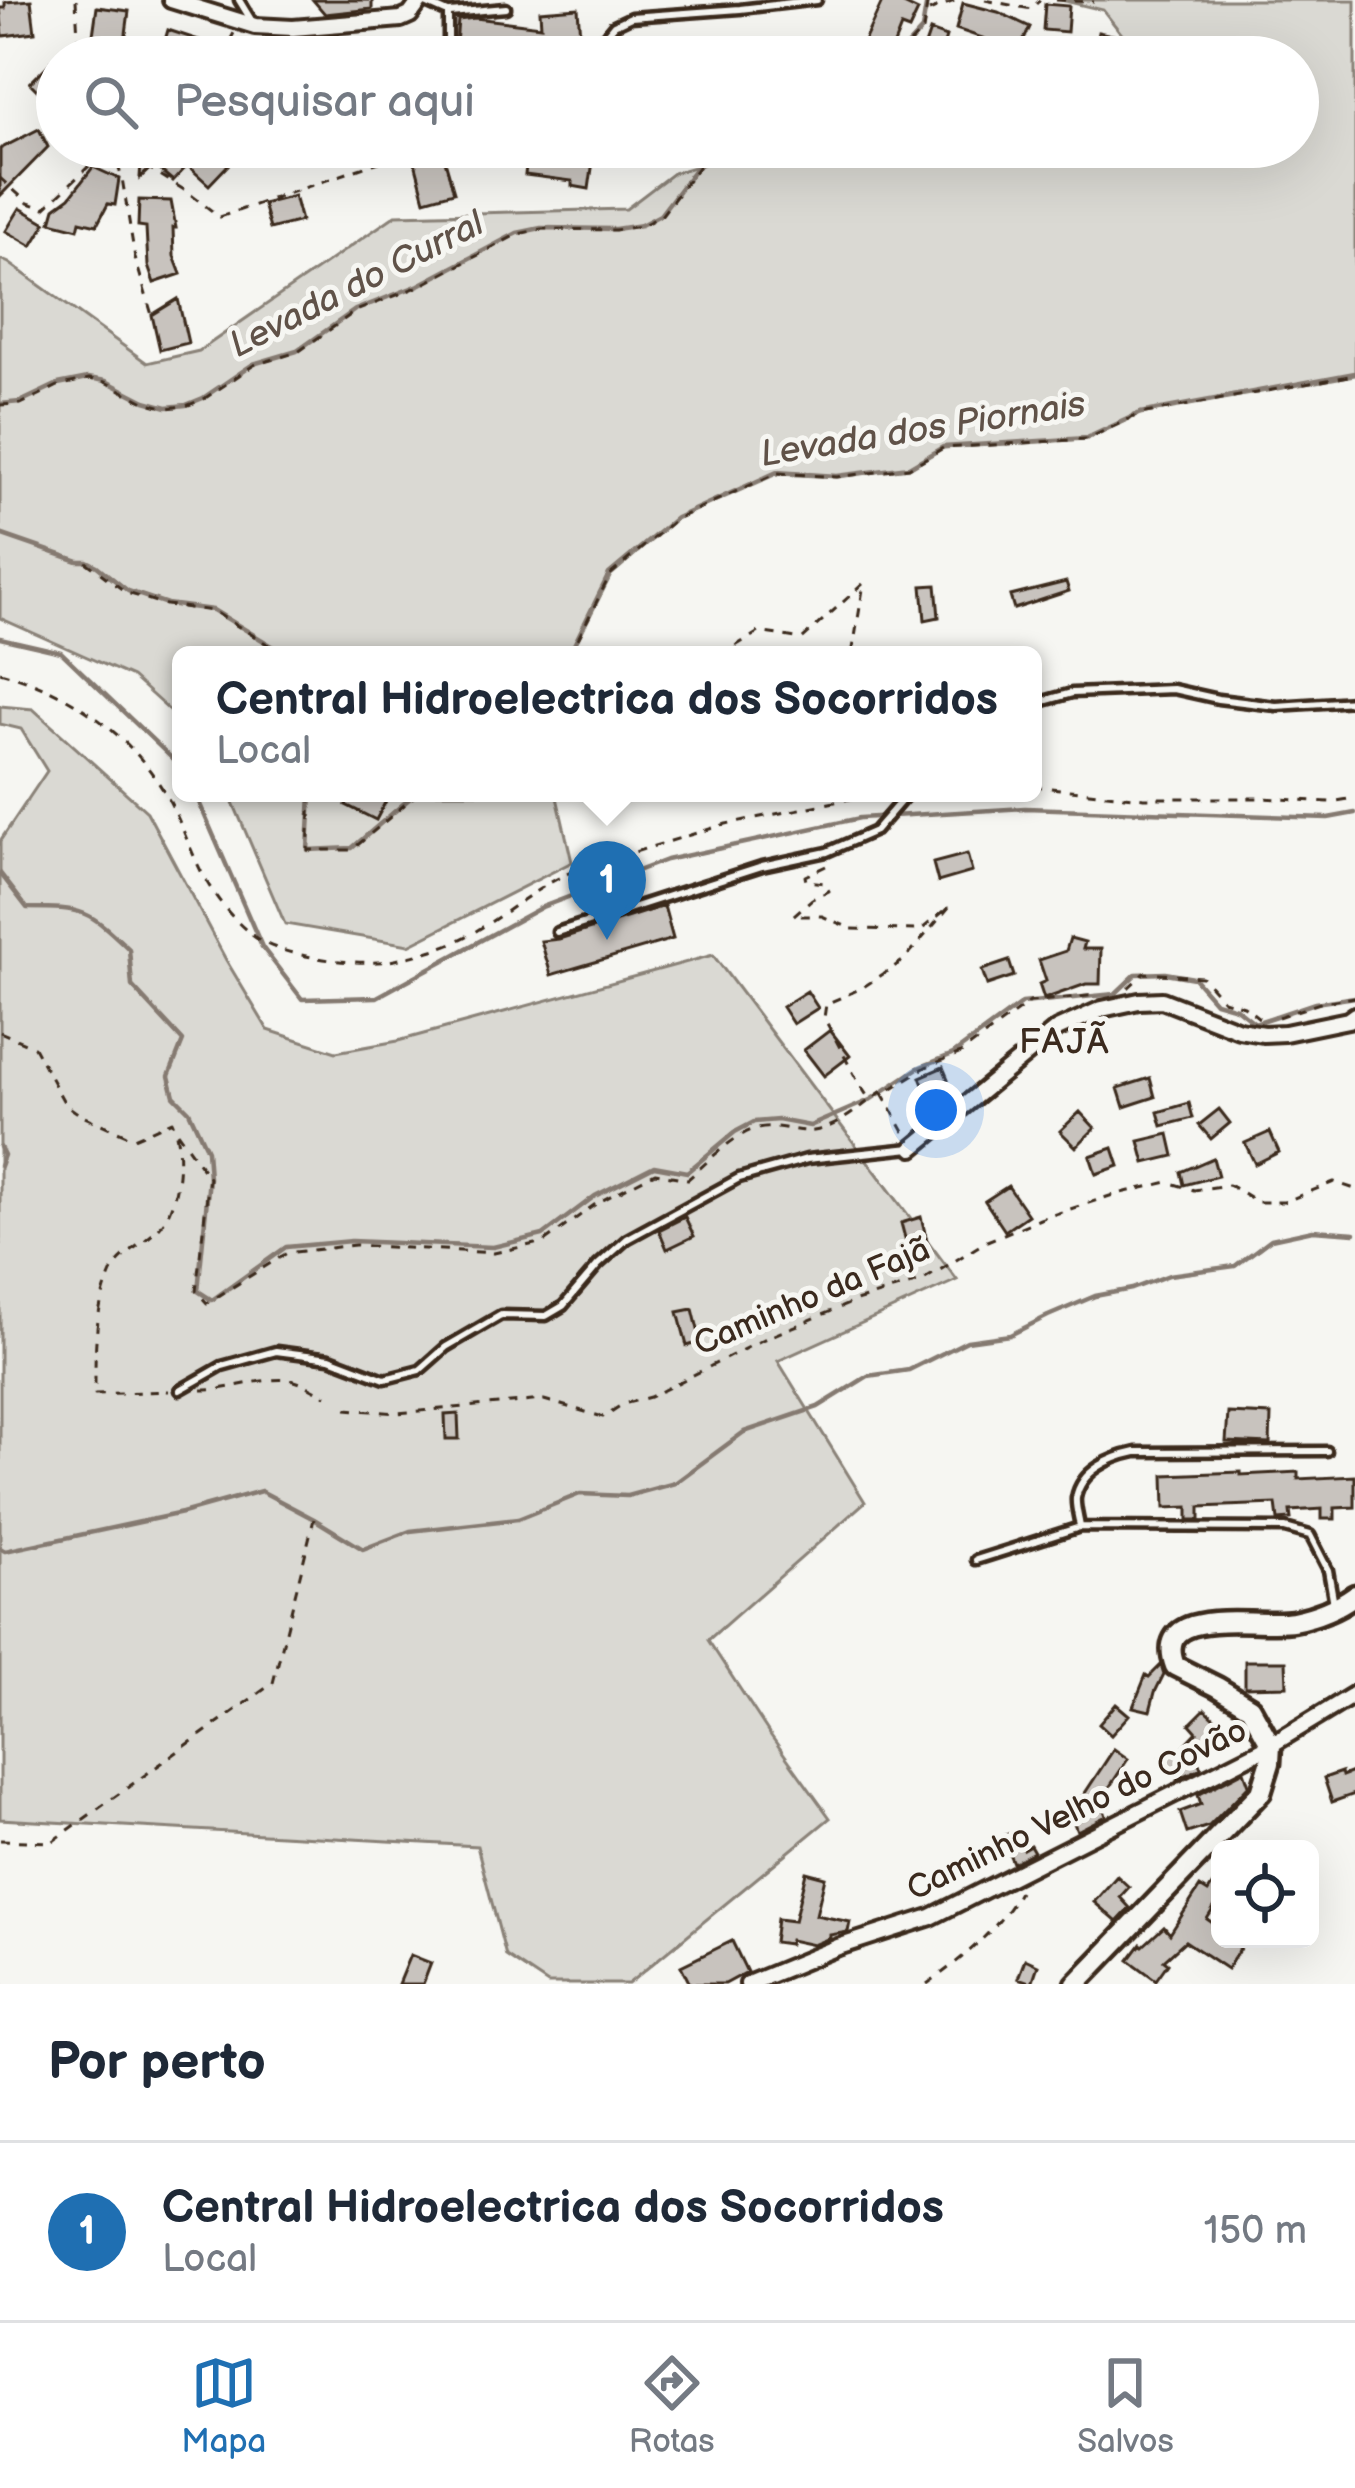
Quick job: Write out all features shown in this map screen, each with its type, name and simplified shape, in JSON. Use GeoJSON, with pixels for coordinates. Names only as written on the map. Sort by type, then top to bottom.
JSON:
{"type":"FeatureCollection","features":[{"type":"Feature","properties":{"kind":"street"},"geometry":{"type":"LineString","coordinates":[[171,0],[248,23],[293,28],[401,19],[421,0]]}},
{"type":"Feature","properties":{"kind":"street"},"geometry":{"type":"LineString","coordinates":[[913,1148],[1057,1028],[1102,1009],[1162,1000],[1239,1030],[1263,1034],[1306,1029],[1355,1015]]}},
{"type":"Feature","properties":{"kind":"street"},"geometry":{"type":"LineString","coordinates":[[1076,1984],[1261,1792],[1270,1763],[1270,1744],[1250,1707],[1175,1666],[1169,1651],[1172,1639],[1192,1624],[1292,1622],[1334,1608],[1355,1595]]}},
{"type":"Feature","properties":{"kind":"street","name":"Caminho Velho do Covão"},"geometry":{"type":"LineString","coordinates":[[748,1984],[838,1947],[932,1918],[1270,1744],[1355,1694]]}},
{"type":"Feature","properties":{"kind":"lane"},"geometry":{"type":"LineString","coordinates":[[238,0],[248,23]]}},
{"type":"Feature","properties":{"kind":"lane"},"geometry":{"type":"LineString","coordinates":[[421,0],[448,13],[506,8]]}},
{"type":"Feature","properties":{"kind":"lane"},"geometry":{"type":"LineString","coordinates":[[605,36],[632,16],[817,0]]}},
{"type":"Feature","properties":{"kind":"lane"},"geometry":{"type":"LineString","coordinates":[[448,13],[448,36]]}},
{"type":"Feature","properties":{"kind":"lane"},"geometry":{"type":"LineString","coordinates":[[1042,701],[1072,693],[1173,689],[1276,706],[1355,701]]}},
{"type":"Feature","properties":{"kind":"lane"},"geometry":{"type":"LineString","coordinates":[[557,932],[762,866],[827,852],[875,831],[900,802]]}},
{"type":"Feature","properties":{"kind":"lane"},"geometry":{"type":"LineString","coordinates":[[180,1390],[222,1366],[276,1352],[330,1358],[385,1379],[421,1370],[446,1347],[501,1315],[546,1316],[562,1306],[627,1239],[739,1178],[806,1159],[913,1148]]}},
{"type":"Feature","properties":{"kind":"lane"},"geometry":{"type":"LineString","coordinates":[[1080,1528],[1076,1496],[1089,1474],[1112,1457],[1136,1452],[1327,1451]]}},
{"type":"Feature","properties":{"kind":"lane"},"geometry":{"type":"LineString","coordinates":[[976,1560],[1080,1528],[1285,1528],[1310,1535],[1328,1570],[1334,1608]]}},
{"type":"Feature","properties":{"kind":"path"},"geometry":{"type":"LineString","coordinates":[[76,0],[78,36]]}},
{"type":"Feature","properties":{"kind":"path"},"geometry":{"type":"LineString","coordinates":[[917,36],[923,30],[928,0]]}},
{"type":"Feature","properties":{"kind":"path"},"geometry":{"type":"LineString","coordinates":[[927,12],[957,0]]}},
{"type":"Feature","properties":{"kind":"path"},"geometry":{"type":"LineString","coordinates":[[985,0],[1031,9],[1040,0]]}},
{"type":"Feature","properties":{"kind":"path"},"geometry":{"type":"LineString","coordinates":[[1056,0],[1094,2]]}},
{"type":"Feature","properties":{"kind":"path"},"geometry":{"type":"LineString","coordinates":[[238,36],[248,23]]}},
{"type":"Feature","properties":{"kind":"path"},"geometry":{"type":"LineString","coordinates":[[0,178],[28,203],[45,208],[89,168]]}},
{"type":"Feature","properties":{"kind":"path"},"geometry":{"type":"LineString","coordinates":[[119,168],[135,258],[152,315]]}},
{"type":"Feature","properties":{"kind":"path"},"geometry":{"type":"LineString","coordinates":[[147,168],[220,217],[364,168]]}},
{"type":"Feature","properties":{"kind":"path"},"geometry":{"type":"LineString","coordinates":[[0,405],[21,404],[58,386],[88,379],[105,382],[144,402],[166,408],[186,406],[254,365],[298,352],[356,311],[420,286],[518,234],[641,226],[661,216],[697,168]]}},
{"type":"Feature","properties":{"kind":"path"},"geometry":{"type":"LineString","coordinates":[[574,646],[610,575],[676,519],[778,473],[837,477],[909,468],[943,448],[1087,439],[1140,414],[1355,375]]}},
{"type":"Feature","properties":{"kind":"path"},"geometry":{"type":"LineString","coordinates":[[86,562],[127,593],[213,611],[270,646]]}},
{"type":"Feature","properties":{"kind":"path"},"geometry":{"type":"LineString","coordinates":[[735,646],[759,632],[802,639],[864,583],[854,646]]}},
{"type":"Feature","properties":{"kind":"path"},"geometry":{"type":"LineString","coordinates":[[0,672],[68,698],[107,726],[164,792],[209,885],[235,920],[260,942],[349,962],[387,962],[444,946],[553,879],[576,870],[726,824],[835,802]]}},
{"type":"Feature","properties":{"kind":"path"},"geometry":{"type":"LineString","coordinates":[[1042,787],[1144,798],[1330,802],[1355,797]]}},
{"type":"Feature","properties":{"kind":"path"},"geometry":{"type":"LineString","coordinates":[[311,802],[308,850],[352,850],[408,802]]}},
{"type":"Feature","properties":{"kind":"path"},"geometry":{"type":"LineString","coordinates":[[827,852],[826,866],[805,876],[806,881],[820,882],[829,891],[793,916],[822,916],[852,929],[921,930],[950,906],[904,960],[862,988],[826,1004],[824,1018],[870,1100]]}},
{"type":"Feature","properties":{"kind":"path"},"geometry":{"type":"LineString","coordinates":[[0,1032],[34,1047],[64,1104],[82,1116],[134,1138],[172,1120],[209,1178],[196,1291],[207,1303],[287,1253],[355,1245],[494,1253],[544,1242],[596,1203],[655,1173],[688,1179],[755,1129],[779,1126],[812,1132],[839,1121],[881,1092],[913,1148]]}},
{"type":"Feature","properties":{"kind":"path"},"geometry":{"type":"LineString","coordinates":[[177,1132],[178,1185],[163,1225],[113,1268],[94,1332],[95,1394],[219,1390],[293,1380],[326,1396]]}},
{"type":"Feature","properties":{"kind":"path","name":"Caminho da Fajã"},"geometry":{"type":"LineString","coordinates":[[346,1409],[397,1413],[544,1400],[603,1417],[764,1339],[856,1301],[922,1281],[987,1241],[1113,1195],[1168,1182],[1194,1190],[1229,1184],[1258,1202],[1284,1202],[1334,1182],[1355,1189]]}},
{"type":"Feature","properties":{"kind":"path"},"geometry":{"type":"LineString","coordinates":[[0,1840],[52,1842],[273,1683],[314,1519]]}},
{"type":"Feature","properties":{"kind":"path"},"geometry":{"type":"LineString","coordinates":[[927,1984],[960,1960],[1008,1912],[1035,1864]]}},
{"type":"Feature","properties":{"kind":"shaded area"},"geometry":{"type":"Polygon","coordinates":[[[1061,0],[1355,0],[1355,375],[1140,414],[1087,439],[943,448],[909,468],[837,477],[777,474],[676,519],[611,575],[575,646],[172,646],[172,713],[132,677],[0,618],[0,259],[147,363],[199,351],[396,215],[626,209],[673,173],[690,168],[1319,168],[1319,36],[1123,36],[1103,10],[1061,0]]]}},
{"type":"Feature","properties":{"kind":"shaded area"},"geometry":{"type":"Polygon","coordinates":[[[0,706],[33,709],[147,812],[268,1030],[336,1052],[398,1041],[713,955],[957,1280],[778,1361],[865,1502],[708,1640],[830,1818],[628,1984],[548,1984],[506,1956],[477,1846],[0,1819],[0,841],[47,771],[21,729],[0,724],[0,706]]]}},
{"type":"Feature","properties":{"kind":"shaded area"},"geometry":{"type":"Polygon","coordinates":[[[233,802],[558,802],[572,862],[409,945],[285,924],[233,802]]]}},
{"type":"Feature","properties":{"kind":"building"},"geometry":{"type":"Polygon","coordinates":[[[31,0],[35,32],[3,36],[0,8],[5,8],[5,2],[31,0]]]}},
{"type":"Feature","properties":{"kind":"building"},"geometry":{"type":"Polygon","coordinates":[[[313,0],[372,0],[372,9],[325,14],[313,0]]]}},
{"type":"Feature","properties":{"kind":"building"},"geometry":{"type":"Polygon","coordinates":[[[883,0],[918,11],[909,30],[901,27],[897,36],[866,36],[883,0]]]}},
{"type":"Feature","properties":{"kind":"building"},"geometry":{"type":"Polygon","coordinates":[[[963,3],[1030,27],[1026,36],[977,36],[956,29],[963,3]]]}},
{"type":"Feature","properties":{"kind":"building"},"geometry":{"type":"Polygon","coordinates":[[[1045,4],[1069,6],[1067,32],[1043,30],[1045,4]]]}},
{"type":"Feature","properties":{"kind":"building"},"geometry":{"type":"Polygon","coordinates":[[[97,7],[129,11],[126,36],[93,35],[97,7]]]}},
{"type":"Feature","properties":{"kind":"building"},"geometry":{"type":"Polygon","coordinates":[[[578,8],[580,36],[457,36],[458,20],[541,26],[540,11],[578,8]]]}},
{"type":"Feature","properties":{"kind":"building"},"geometry":{"type":"Polygon","coordinates":[[[36,131],[36,159],[0,196],[0,149],[36,131]]]}},
{"type":"Feature","properties":{"kind":"building"},"geometry":{"type":"Polygon","coordinates":[[[92,168],[119,179],[115,205],[108,204],[97,225],[80,221],[78,229],[51,222],[55,208],[92,168]]]}},
{"type":"Feature","properties":{"kind":"building"},"geometry":{"type":"Polygon","coordinates":[[[158,168],[185,168],[173,181],[158,168]]]}},
{"type":"Feature","properties":{"kind":"building"},"geometry":{"type":"Polygon","coordinates":[[[190,168],[225,168],[209,185],[190,168]]]}},
{"type":"Feature","properties":{"kind":"building"},"geometry":{"type":"Polygon","coordinates":[[[417,168],[447,168],[454,192],[425,200],[417,168]]]}},
{"type":"Feature","properties":{"kind":"building"},"geometry":{"type":"Polygon","coordinates":[[[526,168],[592,168],[589,189],[572,186],[572,181],[525,175],[526,168]]]}},
{"type":"Feature","properties":{"kind":"building"},"geometry":{"type":"Polygon","coordinates":[[[294,196],[301,221],[270,229],[263,204],[294,196]]]}},
{"type":"Feature","properties":{"kind":"building"},"geometry":{"type":"Polygon","coordinates":[[[139,200],[171,201],[174,256],[181,274],[154,283],[146,227],[138,226],[139,200]]]}},
{"type":"Feature","properties":{"kind":"building"},"geometry":{"type":"Polygon","coordinates":[[[20,208],[46,223],[32,246],[6,231],[20,208]]]}},
{"type":"Feature","properties":{"kind":"building"},"geometry":{"type":"Polygon","coordinates":[[[178,299],[188,343],[160,350],[152,315],[178,299]]]}},
{"type":"Feature","properties":{"kind":"building"},"geometry":{"type":"Polygon","coordinates":[[[1066,582],[1069,591],[1014,609],[1010,596],[1066,582]]]}},
{"type":"Feature","properties":{"kind":"building"},"geometry":{"type":"Polygon","coordinates":[[[936,585],[939,617],[925,620],[922,586],[936,585]]]}},
{"type":"Feature","properties":{"kind":"building"},"geometry":{"type":"Polygon","coordinates":[[[348,802],[385,802],[376,820],[348,802]]]}},
{"type":"Feature","properties":{"kind":"building"},"geometry":{"type":"Polygon","coordinates":[[[967,854],[972,872],[938,882],[933,863],[967,854]]]}},
{"type":"Feature","properties":{"kind":"building"},"geometry":{"type":"Polygon","coordinates":[[[664,906],[673,939],[551,975],[541,941],[664,906]]]}},
{"type":"Feature","properties":{"kind":"building"},"geometry":{"type":"Polygon","coordinates":[[[1070,938],[1085,942],[1083,949],[1101,949],[1100,984],[1086,984],[1044,999],[1039,984],[1046,981],[1039,960],[1066,951],[1070,938]]]}},
{"type":"Feature","properties":{"kind":"building"},"geometry":{"type":"Polygon","coordinates":[[[1009,961],[1014,976],[987,985],[982,970],[1009,961]]]}},
{"type":"Feature","properties":{"kind":"building"},"geometry":{"type":"Polygon","coordinates":[[[807,991],[818,1008],[793,1024],[782,1007],[807,991]]]}},
{"type":"Feature","properties":{"kind":"building"},"geometry":{"type":"Polygon","coordinates":[[[830,1030],[850,1056],[824,1076],[804,1050],[830,1030]]]}},
{"type":"Feature","properties":{"kind":"building"},"geometry":{"type":"Polygon","coordinates":[[[943,1067],[948,1079],[925,1090],[920,1077],[943,1067]]]}},
{"type":"Feature","properties":{"kind":"building"},"geometry":{"type":"Polygon","coordinates":[[[1150,1078],[1155,1097],[1124,1107],[1118,1088],[1150,1078]]]}},
{"type":"Feature","properties":{"kind":"building"},"geometry":{"type":"Polygon","coordinates":[[[1189,1103],[1193,1118],[1162,1126],[1158,1112],[1189,1103]]]}},
{"type":"Feature","properties":{"kind":"building"},"geometry":{"type":"Polygon","coordinates":[[[1219,1109],[1230,1123],[1211,1139],[1199,1125],[1219,1109]]]}},
{"type":"Feature","properties":{"kind":"building"},"geometry":{"type":"Polygon","coordinates":[[[1080,1112],[1095,1128],[1076,1147],[1060,1131],[1080,1112]]]}},
{"type":"Feature","properties":{"kind":"building"},"geometry":{"type":"Polygon","coordinates":[[[1270,1132],[1279,1152],[1255,1164],[1245,1143],[1270,1132]]]}},
{"type":"Feature","properties":{"kind":"building"},"geometry":{"type":"Polygon","coordinates":[[[1169,1134],[1174,1156],[1145,1163],[1139,1141],[1169,1134]]]}},
{"type":"Feature","properties":{"kind":"building"},"geometry":{"type":"Polygon","coordinates":[[[1113,1148],[1119,1166],[1096,1174],[1090,1156],[1113,1148]]]}},
{"type":"Feature","properties":{"kind":"building"},"geometry":{"type":"Polygon","coordinates":[[[1213,1158],[1218,1176],[1184,1185],[1181,1172],[1213,1158]]]}},
{"type":"Feature","properties":{"kind":"building"},"geometry":{"type":"Polygon","coordinates":[[[1008,1186],[1028,1215],[1005,1231],[985,1201],[1008,1186]]]}},
{"type":"Feature","properties":{"kind":"building"},"geometry":{"type":"Polygon","coordinates":[[[685,1217],[694,1236],[667,1249],[659,1230],[685,1217]]]}},
{"type":"Feature","properties":{"kind":"building"},"geometry":{"type":"Polygon","coordinates":[[[921,1217],[930,1252],[910,1257],[901,1223],[921,1217]]]}},
{"type":"Feature","properties":{"kind":"building"},"geometry":{"type":"Polygon","coordinates":[[[693,1309],[701,1342],[687,1346],[678,1312],[693,1309]]]}},
{"type":"Feature","properties":{"kind":"building"},"geometry":{"type":"Polygon","coordinates":[[[1228,1413],[1271,1415],[1270,1444],[1226,1442],[1228,1413]]]}},
{"type":"Feature","properties":{"kind":"building"},"geometry":{"type":"Polygon","coordinates":[[[458,1414],[459,1439],[446,1439],[445,1415],[458,1414]]]}},
{"type":"Feature","properties":{"kind":"building"},"geometry":{"type":"Polygon","coordinates":[[[1298,1472],[1298,1479],[1355,1476],[1355,1507],[1335,1508],[1335,1519],[1322,1519],[1322,1509],[1290,1511],[1291,1519],[1278,1520],[1276,1504],[1200,1507],[1200,1520],[1188,1520],[1188,1507],[1165,1508],[1164,1475],[1298,1472]]]}},
{"type":"Feature","properties":{"kind":"building"},"geometry":{"type":"Polygon","coordinates":[[[1245,1661],[1286,1661],[1287,1686],[1245,1687],[1245,1661]]]}},
{"type":"Feature","properties":{"kind":"building"},"geometry":{"type":"Polygon","coordinates":[[[1161,1665],[1164,1674],[1150,1711],[1133,1707],[1146,1675],[1161,1665]]]}},
{"type":"Feature","properties":{"kind":"building"},"geometry":{"type":"Polygon","coordinates":[[[1116,1704],[1129,1715],[1111,1735],[1099,1724],[1116,1704]]]}},
{"type":"Feature","properties":{"kind":"building"},"geometry":{"type":"Polygon","coordinates":[[[1205,1709],[1225,1728],[1197,1758],[1201,1768],[1178,1779],[1174,1771],[1166,1772],[1160,1758],[1182,1748],[1197,1732],[1190,1724],[1205,1709]]]}},
{"type":"Feature","properties":{"kind":"building"},"geometry":{"type":"Polygon","coordinates":[[[1114,1749],[1128,1759],[1101,1800],[1106,1816],[1077,1831],[1066,1802],[1083,1796],[1114,1749]]]}},
{"type":"Feature","properties":{"kind":"building"},"geometry":{"type":"Polygon","coordinates":[[[1244,1771],[1249,1785],[1209,1826],[1187,1833],[1180,1812],[1201,1804],[1198,1795],[1244,1771]]]}},
{"type":"Feature","properties":{"kind":"building"},"geometry":{"type":"Polygon","coordinates":[[[1355,1771],[1355,1794],[1332,1802],[1324,1778],[1355,1771]]]}},
{"type":"Feature","properties":{"kind":"building"},"geometry":{"type":"Polygon","coordinates":[[[1017,1831],[1023,1849],[1030,1845],[1034,1852],[1013,1863],[1008,1851],[1002,1853],[997,1838],[1017,1831]]]}},
{"type":"Feature","properties":{"kind":"building"},"geometry":{"type":"Polygon","coordinates":[[[806,1872],[825,1877],[816,1915],[850,1922],[848,1932],[813,1945],[774,1942],[777,1919],[794,1921],[806,1872]]]}},
{"type":"Feature","properties":{"kind":"building"},"geometry":{"type":"Polygon","coordinates":[[[1117,1876],[1129,1887],[1120,1897],[1130,1908],[1117,1922],[1094,1902],[1117,1876]]]}},
{"type":"Feature","properties":{"kind":"building"},"geometry":{"type":"Polygon","coordinates":[[[1200,1887],[1208,1892],[1211,1888],[1207,1919],[1211,1948],[1240,1948],[1227,1969],[1185,1941],[1164,1960],[1168,1963],[1156,1980],[1129,1960],[1164,1927],[1170,1934],[1200,1887]]]}},
{"type":"Feature","properties":{"kind":"building"},"geometry":{"type":"Polygon","coordinates":[[[732,1941],[747,1972],[725,1984],[690,1984],[681,1966],[732,1941]]]}},
{"type":"Feature","properties":{"kind":"building"},"geometry":{"type":"Polygon","coordinates":[[[410,1955],[431,1963],[423,1984],[398,1984],[410,1955]]]}},
{"type":"Feature","properties":{"kind":"building"},"geometry":{"type":"Polygon","coordinates":[[[1025,1959],[1038,1965],[1032,1983],[1018,1978],[1025,1959]]]}},
{"type":"Feature","properties":{"kind":"waterway","name":"Levada do Curral"},"geometry":{"type":"LineString","coordinates":[[916,36],[922,30],[927,0]]}},
{"type":"Feature","properties":{"kind":"waterway","name":"Levada do Curral"},"geometry":{"type":"LineString","coordinates":[[0,404],[20,402],[58,384],[88,378],[106,381],[145,401],[167,407],[186,405],[253,364],[297,351],[355,310],[419,285],[517,233],[641,225],[660,215],[696,168]]}},
{"type":"Feature","properties":{"kind":"waterway","name":"Levada dos Piornais"},"geometry":{"type":"LineString","coordinates":[[573,646],[609,574],[676,518],[777,472],[837,476],[909,467],[943,447],[1087,438],[1140,413],[1355,373]]}},
{"type":"Feature","properties":{"kind":"waterway","name":"Levada dos Piornais"},"geometry":{"type":"LineString","coordinates":[[0,534],[87,561],[128,591],[167,604],[213,610],[272,646]]}},
{"type":"Feature","properties":{"kind":"waterway"},"geometry":{"type":"LineString","coordinates":[[0,638],[61,652],[172,758]]}},
{"type":"Feature","properties":{"kind":"waterway"},"geometry":{"type":"LineString","coordinates":[[199,802],[262,947],[302,999],[377,997],[542,907],[666,860],[860,818],[1025,808],[1328,818],[1355,813]]}},
{"type":"Feature","properties":{"kind":"waterway","name":"Levada dos Piornais"},"geometry":{"type":"LineString","coordinates":[[311,802],[308,850],[352,848],[406,802]]}},
{"type":"Feature","properties":{"kind":"waterway"},"geometry":{"type":"LineString","coordinates":[[0,873],[27,908],[84,914],[115,936],[129,949],[132,986],[183,1041],[169,1076],[174,1096],[189,1111],[207,1150],[209,1178],[198,1291],[212,1300],[286,1247],[351,1241],[493,1247],[543,1235],[595,1196],[654,1166],[687,1172],[754,1122],[778,1120],[810,1126],[870,1100],[918,1068],[953,1054],[1022,1003],[1115,994],[1136,974],[1165,973],[1194,978],[1215,1002],[1236,1008],[1255,1023],[1315,1003],[1355,997]]}},
{"type":"Feature","properties":{"kind":"waterway"},"geometry":{"type":"LineString","coordinates":[[0,1147],[4,1155],[0,1166]]}},
{"type":"Feature","properties":{"kind":"waterway"},"geometry":{"type":"LineString","coordinates":[[0,1548],[5,1551],[182,1513],[261,1491],[363,1549],[410,1531],[518,1519],[580,1494],[627,1496],[675,1483],[744,1432],[818,1407],[868,1376],[909,1370],[967,1341],[1010,1335],[1095,1296],[1169,1275],[1235,1266],[1271,1239],[1313,1230],[1355,1233]]}},
{"type":"Feature","properties":{"kind":"place","name":"Central Hidroelectrica dos Socorridos"},"geometry":{"type":"Point","coordinates":[607,940]}},
{"type":"Feature","properties":{"kind":"district","name":"FAJÃ"},"geometry":{"type":"Point","coordinates":[1065,1042]}}]}
